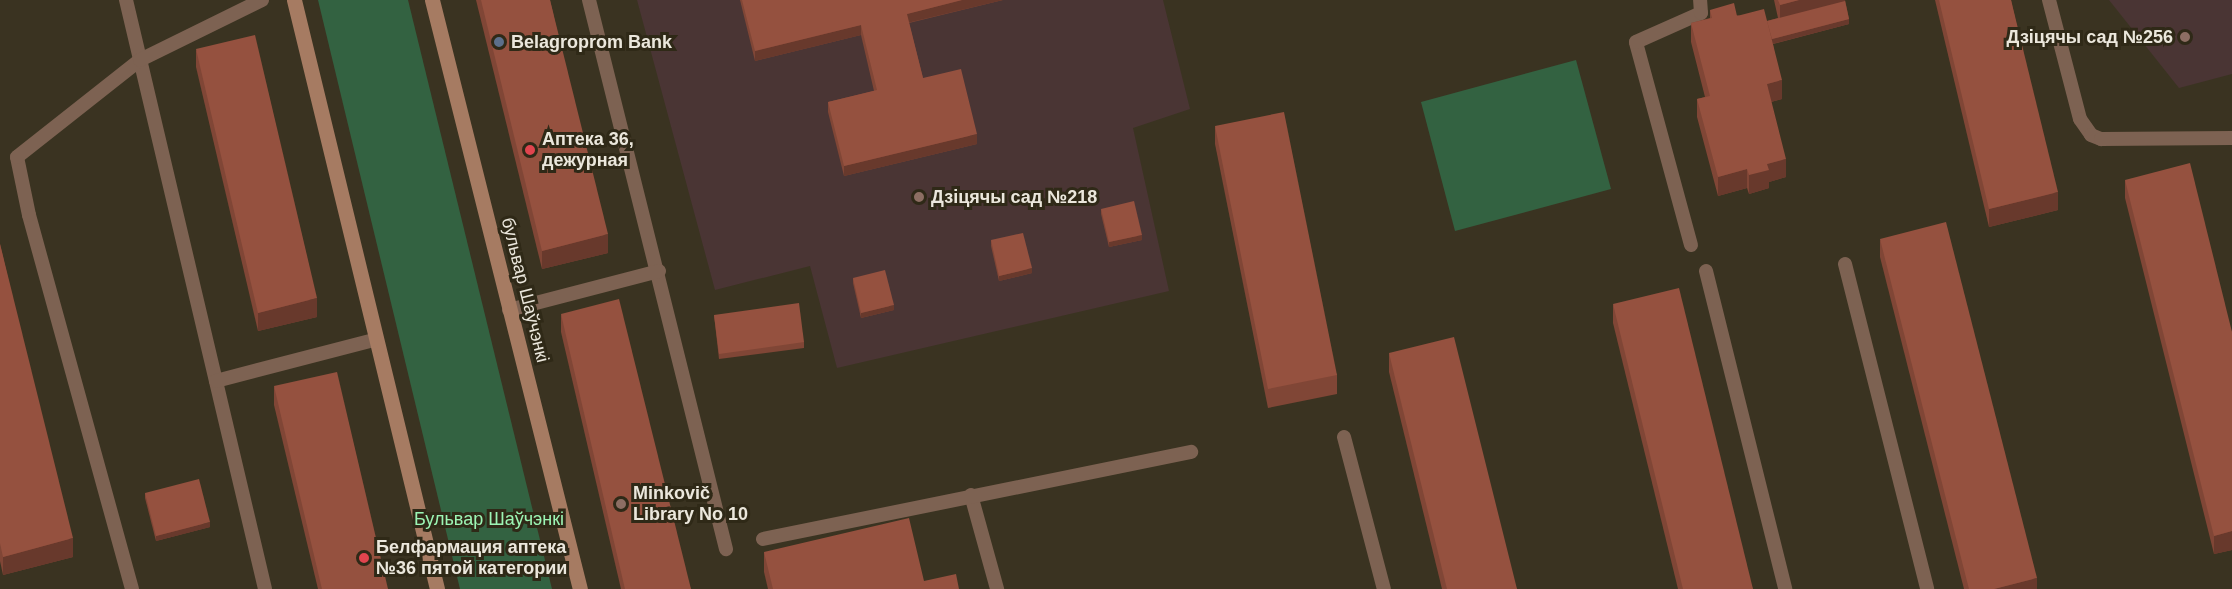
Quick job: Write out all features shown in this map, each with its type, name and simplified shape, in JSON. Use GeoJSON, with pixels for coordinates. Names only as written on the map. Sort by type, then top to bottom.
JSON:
{"type":"FeatureCollection","features":[{"type":"Feature","properties":{"kind":"main road"},"geometry":{"type":"LineString","coordinates":[[294,0],[437,589]]}},
{"type":"Feature","properties":{"kind":"main road","name":"бульвар Шаўчэнкі"},"geometry":{"type":"LineString","coordinates":[[432,0],[580,589]]}},
{"type":"Feature","properties":{"kind":"lane"},"geometry":{"type":"LineString","coordinates":[[126,0],[265,589]]}},
{"type":"Feature","properties":{"kind":"lane"},"geometry":{"type":"LineString","coordinates":[[132,589],[29,215],[17,157],[140,60],[262,0]]}},
{"type":"Feature","properties":{"kind":"lane"},"geometry":{"type":"LineString","coordinates":[[589,0],[659,271],[726,549]]}},
{"type":"Feature","properties":{"kind":"lane"},"geometry":{"type":"LineString","coordinates":[[1691,245],[1636,42],[1701,13],[1700,0]]}},
{"type":"Feature","properties":{"kind":"lane"},"geometry":{"type":"LineString","coordinates":[[2049,0],[2080,119],[2091,135],[2101,140],[2232,138]]}},
{"type":"Feature","properties":{"kind":"lane"},"geometry":{"type":"LineString","coordinates":[[1845,264],[1927,589]]}},
{"type":"Feature","properties":{"kind":"lane"},"geometry":{"type":"LineString","coordinates":[[509,310],[659,271]]}},
{"type":"Feature","properties":{"kind":"lane"},"geometry":{"type":"LineString","coordinates":[[1706,271],[1785,589]]}},
{"type":"Feature","properties":{"kind":"lane"},"geometry":{"type":"LineString","coordinates":[[216,381],[377,339]]}},
{"type":"Feature","properties":{"kind":"lane"},"geometry":{"type":"LineString","coordinates":[[1344,437],[1384,589]]}},
{"type":"Feature","properties":{"kind":"lane"},"geometry":{"type":"LineString","coordinates":[[763,539],[1191,452]]}},
{"type":"Feature","properties":{"kind":"lane"},"geometry":{"type":"LineString","coordinates":[[971,495],[997,589]]}},
{"type":"Feature","properties":{"kind":"shaded area","name":"Дзіцячы сад №218"},"geometry":{"type":"Polygon","coordinates":[[[637,0],[1163,0],[1190,109],[1133,128],[1169,291],[837,368],[810,266],[715,290],[637,0]]]}},
{"type":"Feature","properties":{"kind":"shaded area","name":"Дзіцячы сад №256"},"geometry":{"type":"Polygon","coordinates":[[[2109,0],[2232,0],[2232,74],[2179,88],[2109,0]]]}},
{"type":"Feature","properties":{"kind":"green space","name":"Бульвар Шаўчэнкі"},"geometry":{"type":"Polygon","coordinates":[[[318,0],[408,0],[552,589],[460,589],[318,0]]]}},
{"type":"Feature","properties":{"kind":"green space"},"geometry":{"type":"Polygon","coordinates":[[[1576,60],[1611,189],[1455,231],[1421,102],[1576,60]]]}},
{"type":"Feature","properties":{"kind":"building"},"geometry":{"type":"Polygon","coordinates":[[[481,0],[550,0],[608,234],[542,251],[481,0]]]}},
{"type":"Feature","properties":{"kind":"building"},"geometry":{"type":"Polygon","coordinates":[[[742,0],[962,0],[907,14],[923,78],[961,69],[977,134],[844,166],[828,102],[877,90],[861,25],[755,51],[742,0]]]}},
{"type":"Feature","properties":{"kind":"building"},"geometry":{"type":"Polygon","coordinates":[[[1778,0],[1799,0],[1780,5],[1778,0]]]}},
{"type":"Feature","properties":{"kind":"building"},"geometry":{"type":"Polygon","coordinates":[[[1939,0],[2011,0],[2058,192],[1989,209],[1939,0]]]}},
{"type":"Feature","properties":{"kind":"building"},"geometry":{"type":"Polygon","coordinates":[[[1845,1],[1849,19],[1772,39],[1767,21],[1845,1]]]}},
{"type":"Feature","properties":{"kind":"building"},"geometry":{"type":"Polygon","coordinates":[[[1734,3],[1737,16],[1764,9],[1782,80],[1767,84],[1786,159],[1767,164],[1769,170],[1749,175],[1747,169],[1718,177],[1697,99],[1710,96],[1691,23],[1712,18],[1710,10],[1734,3]]]}},
{"type":"Feature","properties":{"kind":"building"},"geometry":{"type":"Polygon","coordinates":[[[255,35],[317,298],[258,313],[196,49],[255,35]]]}},
{"type":"Feature","properties":{"kind":"building"},"geometry":{"type":"Polygon","coordinates":[[[1284,112],[1337,375],[1268,389],[1215,126],[1284,112]]]}},
{"type":"Feature","properties":{"kind":"building"},"geometry":{"type":"Polygon","coordinates":[[[2190,163],[2232,332],[2232,531],[2214,536],[2125,180],[2190,163]]]}},
{"type":"Feature","properties":{"kind":"building"},"geometry":{"type":"Polygon","coordinates":[[[1134,201],[1142,235],[1109,242],[1101,209],[1134,201]]]}},
{"type":"Feature","properties":{"kind":"building"},"geometry":{"type":"Polygon","coordinates":[[[1946,222],[2037,578],[1994,589],[1969,589],[1880,239],[1946,222]]]}},
{"type":"Feature","properties":{"kind":"building"},"geometry":{"type":"Polygon","coordinates":[[[1023,233],[1032,268],[999,276],[991,240],[1023,233]]]}},
{"type":"Feature","properties":{"kind":"building"},"geometry":{"type":"Polygon","coordinates":[[[0,244],[73,538],[3,557],[0,543],[0,244]]]}},
{"type":"Feature","properties":{"kind":"building"},"geometry":{"type":"Polygon","coordinates":[[[885,270],[894,305],[861,313],[853,278],[885,270]]]}},
{"type":"Feature","properties":{"kind":"building"},"geometry":{"type":"Polygon","coordinates":[[[1679,288],[1753,589],[1683,589],[1613,304],[1679,288]]]}},
{"type":"Feature","properties":{"kind":"building"},"geometry":{"type":"Polygon","coordinates":[[[619,299],[691,589],[625,589],[561,314],[619,299]]]}},
{"type":"Feature","properties":{"kind":"building"},"geometry":{"type":"Polygon","coordinates":[[[799,303],[804,342],[719,354],[714,315],[799,303]]]}},
{"type":"Feature","properties":{"kind":"building"},"geometry":{"type":"Polygon","coordinates":[[[1454,337],[1517,589],[1447,589],[1389,353],[1454,337]]]}},
{"type":"Feature","properties":{"kind":"building"},"geometry":{"type":"Polygon","coordinates":[[[337,372],[388,589],[322,589],[274,386],[337,372]]]}},
{"type":"Feature","properties":{"kind":"building"},"geometry":{"type":"Polygon","coordinates":[[[199,479],[210,522],[156,536],[145,493],[199,479]]]}},
{"type":"Feature","properties":{"kind":"building"},"geometry":{"type":"Polygon","coordinates":[[[909,518],[924,581],[956,574],[959,589],[773,589],[764,552],[909,518]]]}},
{"type":"Feature","properties":{"kind":"place","name":"Дзіцячы сад №256"},"geometry":{"type":"Point","coordinates":[2185,37]}},
{"type":"Feature","properties":{"kind":"place","name":"Belagroprom Bank"},"geometry":{"type":"Point","coordinates":[499,42]}},
{"type":"Feature","properties":{"kind":"place","name":"Аптека 36, дежурная"},"geometry":{"type":"Point","coordinates":[530,150]}},
{"type":"Feature","properties":{"kind":"place","name":"Дзіцячы сад №218"},"geometry":{"type":"Point","coordinates":[919,197]}},
{"type":"Feature","properties":{"kind":"place","name":"Minkovič Library No 10"},"geometry":{"type":"Point","coordinates":[621,504]}},
{"type":"Feature","properties":{"kind":"place","name":"Белфармация аптека №36 пятой категории"},"geometry":{"type":"Point","coordinates":[364,558]}}]}
